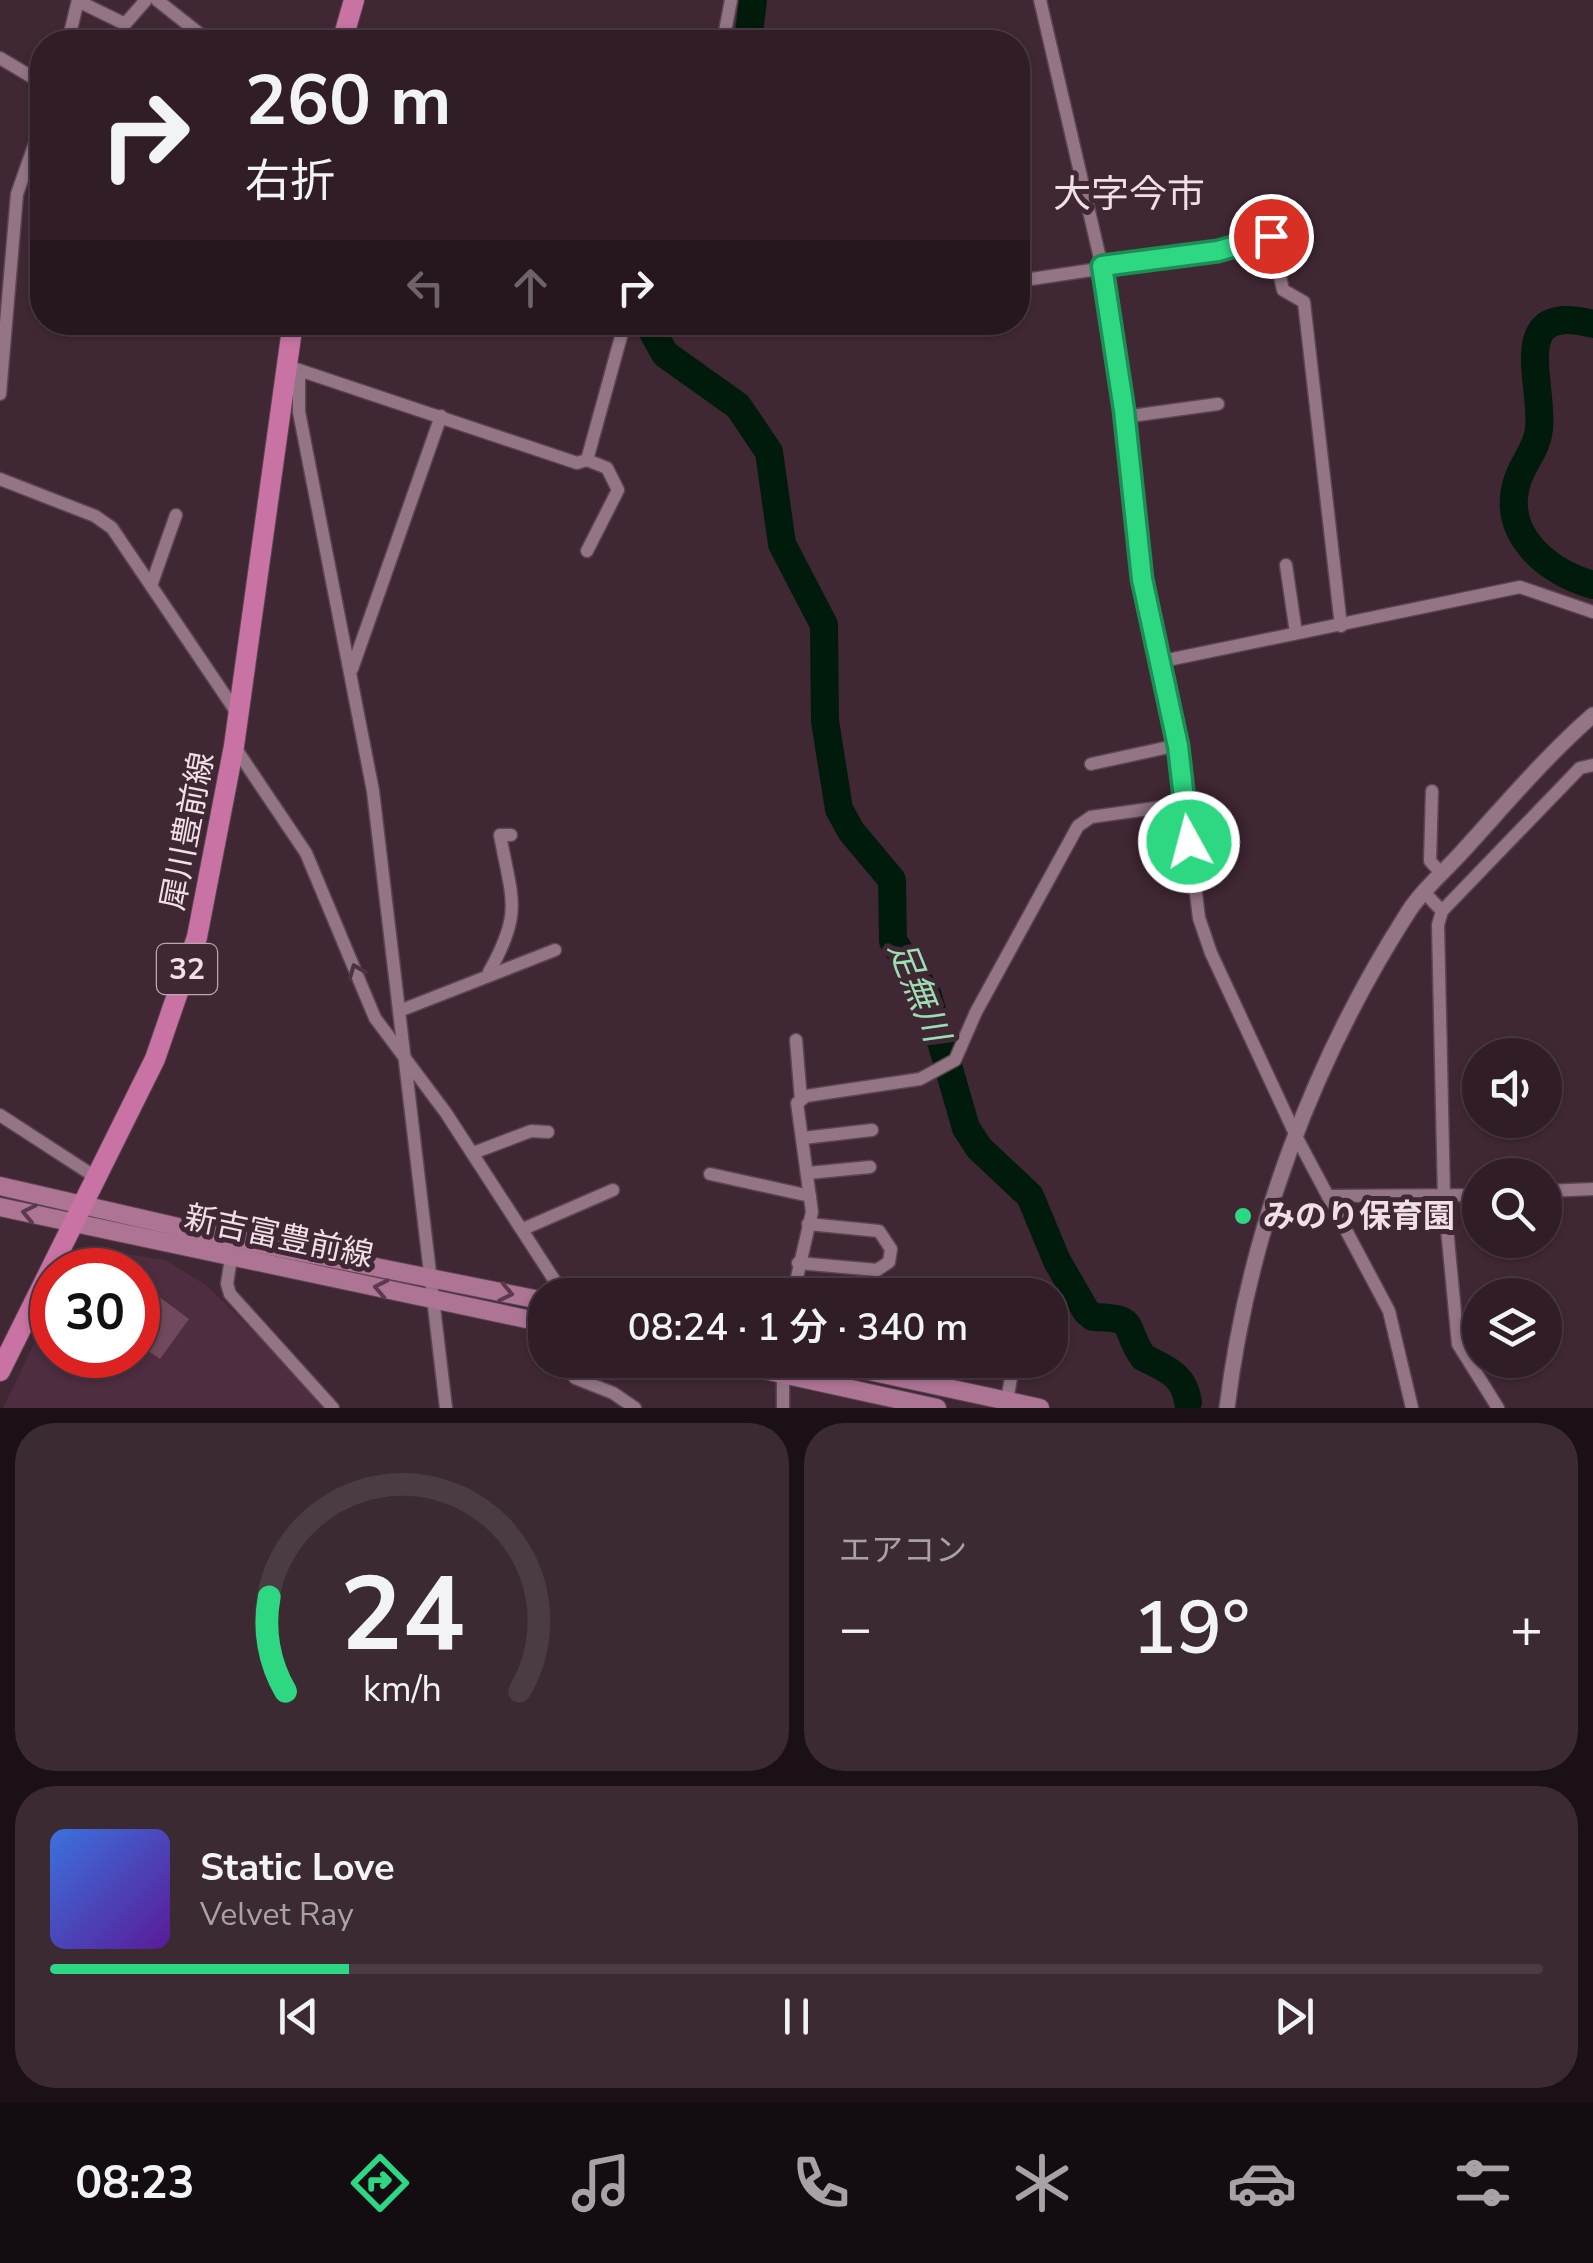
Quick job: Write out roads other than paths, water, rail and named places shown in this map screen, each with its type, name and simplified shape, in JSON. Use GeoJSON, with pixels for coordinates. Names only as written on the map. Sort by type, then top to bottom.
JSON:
{"type":"FeatureCollection","features":[{"type":"Feature","properties":{"kind":"main road"},"geometry":{"type":"LineString","coordinates":[[345,30],[354,0]]}},
{"type":"Feature","properties":{"kind":"main road","name":"犀川豊前線"},"geometry":{"type":"LineString","coordinates":[[0,1371],[155,1059],[198,937],[234,746],[293,368],[292,335]]}},
{"type":"Feature","properties":{"kind":"main road","name":"新吉富豊前線"},"geometry":{"type":"LineString","coordinates":[[0,1186],[231,1258],[528,1320]]}},
{"type":"Feature","properties":{"kind":"main road","name":"新吉富豊前線"},"geometry":{"type":"LineString","coordinates":[[0,1207],[80,1214],[528,1298]]}},
{"type":"Feature","properties":{"kind":"main road"},"geometry":{"type":"LineString","coordinates":[[824,1378],[937,1408]]}},
{"type":"Feature","properties":{"kind":"main road"},"geometry":{"type":"LineString","coordinates":[[901,1378],[1040,1408]]}},
{"type":"Feature","properties":{"kind":"street"},"geometry":{"type":"LineString","coordinates":[[71,30],[78,0],[125,24],[146,0]]}},
{"type":"Feature","properties":{"kind":"street"},"geometry":{"type":"LineString","coordinates":[[158,0],[195,30]]}},
{"type":"Feature","properties":{"kind":"street"},"geometry":{"type":"LineString","coordinates":[[725,30],[731,0]]}},
{"type":"Feature","properties":{"kind":"street"},"geometry":{"type":"LineString","coordinates":[[1040,0],[1102,266],[1142,579],[1178,746],[1200,918],[1211,953],[1296,1138],[1389,1311],[1412,1408]]}},
{"type":"Feature","properties":{"kind":"street"},"geometry":{"type":"LineString","coordinates":[[0,58],[30,76]]}},
{"type":"Feature","properties":{"kind":"street"},"geometry":{"type":"LineString","coordinates":[[0,394],[18,194],[30,158]]}},
{"type":"Feature","properties":{"kind":"street"},"geometry":{"type":"LineString","coordinates":[[1030,278],[1218,251],[1271,236],[1283,290],[1304,302],[1341,626]]}},
{"type":"Feature","properties":{"kind":"street"},"geometry":{"type":"LineString","coordinates":[[586,460],[622,335]]}},
{"type":"Feature","properties":{"kind":"street"},"geometry":{"type":"LineString","coordinates":[[446,1408],[430,1300],[373,791],[293,368],[577,463],[586,460],[606,468],[618,490],[588,551]]}},
{"type":"Feature","properties":{"kind":"street"},"geometry":{"type":"LineString","coordinates":[[1124,417],[1218,404]]}},
{"type":"Feature","properties":{"kind":"street"},"geometry":{"type":"LineString","coordinates":[[350,672],[441,416]]}},
{"type":"Feature","properties":{"kind":"street"},"geometry":{"type":"LineString","coordinates":[[0,479],[95,516],[112,528],[237,713]]}},
{"type":"Feature","properties":{"kind":"street"},"geometry":{"type":"LineString","coordinates":[[152,583],[176,515]]}},
{"type":"Feature","properties":{"kind":"street"},"geometry":{"type":"LineString","coordinates":[[1286,565],[1296,633]]}},
{"type":"Feature","properties":{"kind":"street"},"geometry":{"type":"LineString","coordinates":[[1158,662],[1520,587],[1593,612]]}},
{"type":"Feature","properties":{"kind":"street"},"geometry":{"type":"LineString","coordinates":[[1226,1408],[1235,1341],[1273,1197],[1313,1088],[1408,911],[1559,744],[1593,715]]}},
{"type":"Feature","properties":{"kind":"street"},"geometry":{"type":"LineString","coordinates":[[234,746],[306,853],[375,1018],[473,1153],[553,1278]]}},
{"type":"Feature","properties":{"kind":"street"},"geometry":{"type":"LineString","coordinates":[[1090,764],[1178,746]]}},
{"type":"Feature","properties":{"kind":"street"},"geometry":{"type":"LineString","coordinates":[[1498,1408],[1458,1344],[1444,1197],[1438,924],[1442,911],[1580,768],[1593,765]]}},
{"type":"Feature","properties":{"kind":"street"},"geometry":{"type":"LineString","coordinates":[[1432,791],[1430,861],[1442,874]]}},
{"type":"Feature","properties":{"kind":"street"},"geometry":{"type":"LineString","coordinates":[[797,1278],[810,1196],[797,1103],[938,1074],[955,1060],[976,1012],[1078,826],[1091,817],[1184,804]]}},
{"type":"Feature","properties":{"kind":"street"},"geometry":{"type":"LineString","coordinates":[[489,972],[511,932],[513,904],[500,835],[511,835]]}},
{"type":"Feature","properties":{"kind":"street"},"geometry":{"type":"LineString","coordinates":[[1425,893],[1442,911]]}},
{"type":"Feature","properties":{"kind":"street"},"geometry":{"type":"LineString","coordinates":[[399,1012],[458,992],[489,972],[555,950]]}},
{"type":"Feature","properties":{"kind":"street"},"geometry":{"type":"LineString","coordinates":[[796,1040],[801,1100]]}},
{"type":"Feature","properties":{"kind":"street"},"geometry":{"type":"LineString","coordinates":[[0,1114],[97,1178]]}},
{"type":"Feature","properties":{"kind":"street"},"geometry":{"type":"LineString","coordinates":[[803,1138],[872,1130]]}},
{"type":"Feature","properties":{"kind":"street"},"geometry":{"type":"LineString","coordinates":[[473,1153],[530,1131],[548,1132]]}},
{"type":"Feature","properties":{"kind":"street"},"geometry":{"type":"LineString","coordinates":[[808,1173],[870,1166]]}},
{"type":"Feature","properties":{"kind":"street"},"geometry":{"type":"LineString","coordinates":[[710,1174],[810,1196]]}},
{"type":"Feature","properties":{"kind":"street"},"geometry":{"type":"LineString","coordinates":[[1562,1190],[1593,1188]]}},
{"type":"Feature","properties":{"kind":"street"},"geometry":{"type":"LineString","coordinates":[[523,1229],[613,1190]]}},
{"type":"Feature","properties":{"kind":"street"},"geometry":{"type":"LineString","coordinates":[[1328,1196],[1462,1196]]}},
{"type":"Feature","properties":{"kind":"street"},"geometry":{"type":"LineString","coordinates":[[798,1262],[876,1270],[889,1262],[890,1250],[879,1231],[808,1224]]}},
{"type":"Feature","properties":{"kind":"street"},"geometry":{"type":"LineString","coordinates":[[231,1258],[227,1284],[230,1294],[333,1408]]}},
{"type":"Feature","properties":{"kind":"street"},"geometry":{"type":"LineString","coordinates":[[575,1378],[613,1393],[635,1408]]}},
{"type":"Feature","properties":{"kind":"street"},"geometry":{"type":"LineString","coordinates":[[783,1378],[784,1408]]}},
{"type":"Feature","properties":{"kind":"street"},"geometry":{"type":"LineString","coordinates":[[1007,1401],[1011,1378]]}},
{"type":"Feature","properties":{"kind":"waterway","name":"足無川"},"geometry":{"type":"LineString","coordinates":[[749,30],[753,0]]}},
{"type":"Feature","properties":{"kind":"waterway"},"geometry":{"type":"LineString","coordinates":[[1593,324],[1566,320],[1549,324],[1539,335],[1535,351],[1539,429],[1514,498],[1515,516],[1531,547],[1559,570],[1593,585]]}},
{"type":"Feature","properties":{"kind":"waterway","name":"足無川"},"geometry":{"type":"LineString","coordinates":[[654,335],[665,354],[738,406],[769,452],[782,544],[824,625],[825,721],[839,809],[851,831],[892,880],[893,941],[927,993],[966,1128],[979,1148],[1030,1196],[1057,1261],[1086,1311],[1093,1317],[1124,1322],[1143,1357],[1178,1379],[1188,1402]]}},
{"type":"Feature","properties":{"kind":"place","name":"みのり保育園"},"geometry":{"type":"Point","coordinates":[1243,1216]}},
{"type":"Feature","properties":{"kind":"district","name":"大字今市"},"geometry":{"type":"Point","coordinates":[1129,194]}}]}
